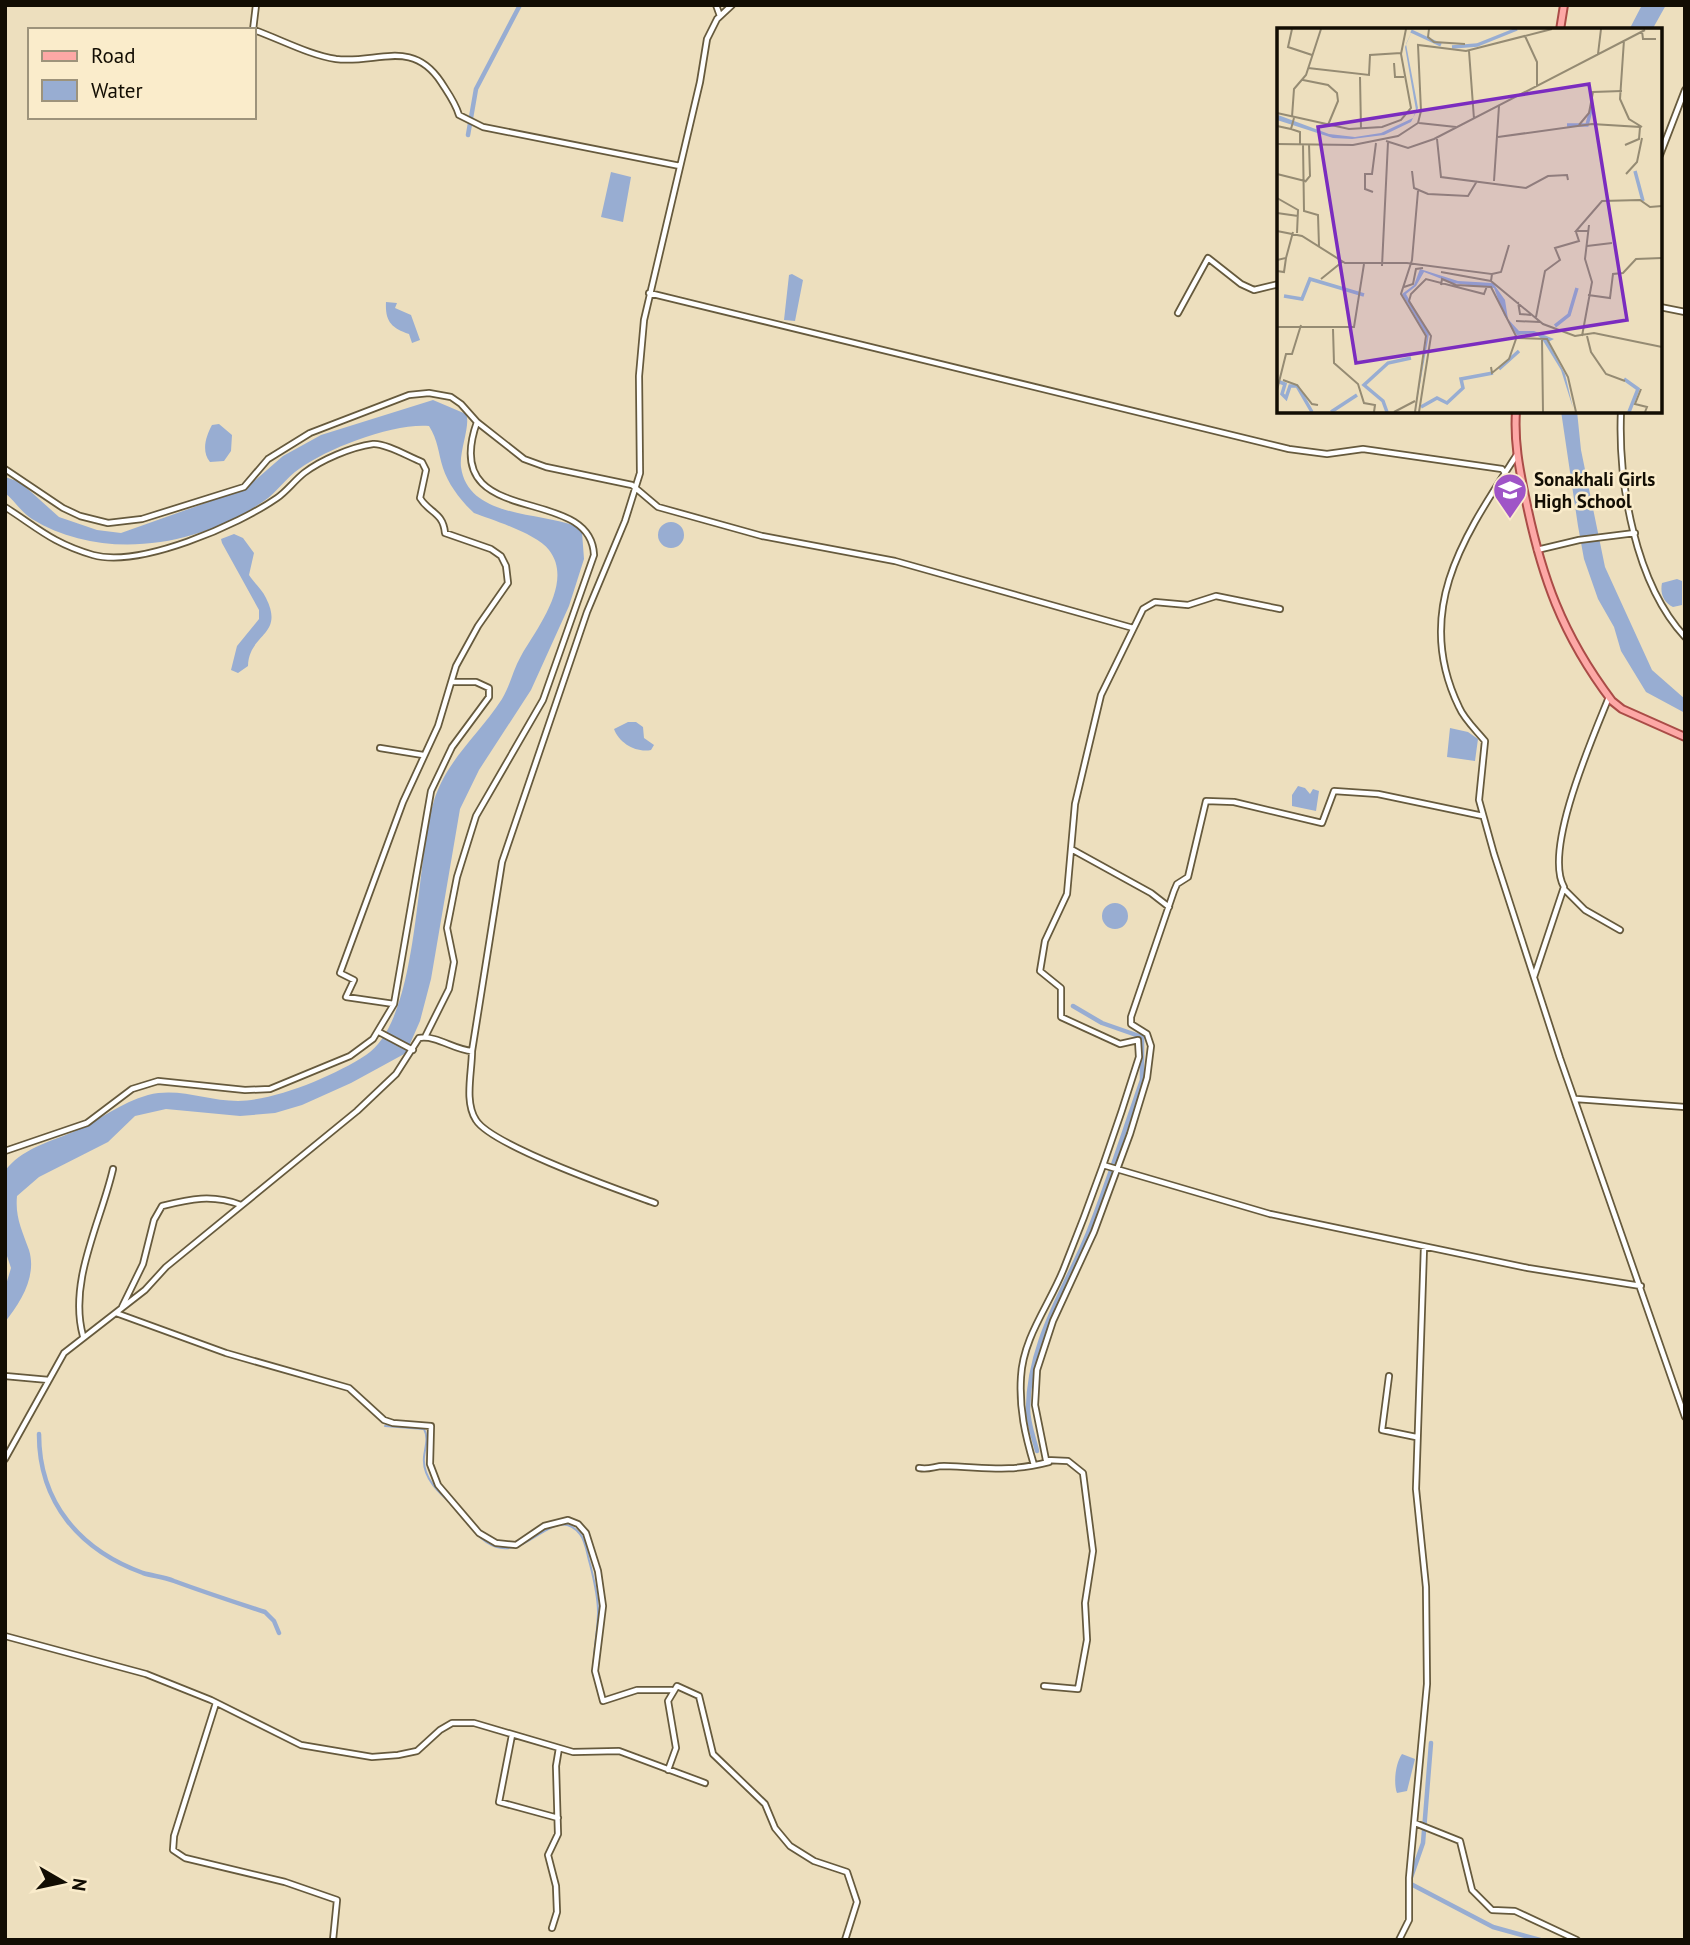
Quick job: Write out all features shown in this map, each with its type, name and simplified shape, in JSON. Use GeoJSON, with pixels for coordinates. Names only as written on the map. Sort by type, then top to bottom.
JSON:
{"type":"FeatureCollection","features":[{"type":"Feature","properties":{"kind":"main road"},"geometry":{"type":"LineString","coordinates":[[1560,28],[1564,5]]}},
{"type":"Feature","properties":{"kind":"main road"},"geometry":{"type":"LineString","coordinates":[[1516,413],[1517,455],[1536,551],[1551,598],[1609,697],[1622,709],[1685,737]]}},
{"type":"Feature","properties":{"kind":"street"},"geometry":{"type":"LineString","coordinates":[[254,28],[256,5]]}},
{"type":"Feature","properties":{"kind":"street"},"geometry":{"type":"LineString","coordinates":[[716,5],[720,16]]}},
{"type":"Feature","properties":{"kind":"street"},"geometry":{"type":"LineString","coordinates":[[655,1203],[571,1171],[507,1142],[477,1122],[470,1104],[472,1051],[502,862],[587,612],[636,488],[641,463],[639,376],[649,293],[680,166],[706,39],[720,16],[732,5]]}},
{"type":"Feature","properties":{"kind":"street"},"geometry":{"type":"LineString","coordinates":[[256,31],[322,56],[341,59],[399,55],[422,61],[434,70],[456,103],[459,115],[483,127],[680,166]]}},
{"type":"Feature","properties":{"kind":"street"},"geometry":{"type":"LineString","coordinates":[[1662,150],[1685,90]]}},
{"type":"Feature","properties":{"kind":"street"},"geometry":{"type":"LineString","coordinates":[[1178,313],[1208,258],[1224,272],[1254,290],[1277,284]]}},
{"type":"Feature","properties":{"kind":"street"},"geometry":{"type":"LineString","coordinates":[[649,293],[1289,449],[1327,454],[1363,449],[1387,455],[1478,464],[1502,469],[1505,473]]}},
{"type":"Feature","properties":{"kind":"street"},"geometry":{"type":"LineString","coordinates":[[1662,307],[1685,312]]}},
{"type":"Feature","properties":{"kind":"street"},"geometry":{"type":"LineString","coordinates":[[5,469],[63,508],[108,523],[123,522],[186,508],[244,487],[268,459],[293,442],[409,395],[429,393],[451,397],[477,422],[524,459],[546,467],[595,475],[636,488],[658,507],[709,523],[895,561],[1133,628]]}},
{"type":"Feature","properties":{"kind":"street"},"geometry":{"type":"LineString","coordinates":[[1620,413],[1622,478],[1649,583],[1685,637]]}},
{"type":"Feature","properties":{"kind":"street"},"geometry":{"type":"LineString","coordinates":[[425,1037],[449,989],[454,962],[447,928],[457,877],[477,817],[543,700],[594,555],[593,540],[586,529],[574,520],[551,510],[501,498],[483,484],[472,457],[477,422]]}},
{"type":"Feature","properties":{"kind":"street"},"geometry":{"type":"LineString","coordinates":[[5,507],[44,536],[59,542],[106,558],[133,555],[220,530],[278,498],[305,472],[341,454],[375,443],[422,462],[425,470],[420,498],[443,519],[445,533],[491,549],[501,556],[506,566],[506,589],[464,650],[438,726],[423,755],[340,973],[354,980],[346,997],[394,1004]]}},
{"type":"Feature","properties":{"kind":"street"},"geometry":{"type":"LineString","coordinates":[[1517,455],[1480,512],[1454,561],[1442,605],[1439,634],[1459,708],[1485,741],[1479,800],[1483,816],[1534,978],[1685,1418]]}},
{"type":"Feature","properties":{"kind":"street"},"geometry":{"type":"LineString","coordinates":[[1536,551],[1579,540],[1635,533]]}},
{"type":"Feature","properties":{"kind":"street"},"geometry":{"type":"LineString","coordinates":[[1034,1465],[1021,1425],[1021,1374],[1033,1333],[1064,1268],[1102,1165],[1135,1070],[1140,1044],[1134,1039],[1120,1044],[1061,1017],[1061,988],[1040,971],[1045,940],[1067,894],[1076,804],[1101,695],[1143,609],[1155,602],[1188,605],[1216,596],[1280,609]]}},
{"type":"Feature","properties":{"kind":"street"},"geometry":{"type":"LineString","coordinates":[[5,1151],[87,1123],[132,1089],[158,1081],[245,1090],[270,1089],[349,1056],[379,1032],[394,1004],[431,790],[452,747],[489,697],[489,688],[483,684],[452,682]]}},
{"type":"Feature","properties":{"kind":"street"},"geometry":{"type":"LineString","coordinates":[[1609,697],[1584,759],[1564,825],[1558,876],[1564,889],[1585,910],[1620,930]]}},
{"type":"Feature","properties":{"kind":"street"},"geometry":{"type":"LineString","coordinates":[[380,748],[423,755]]}},
{"type":"Feature","properties":{"kind":"street"},"geometry":{"type":"LineString","coordinates":[[1049,1462],[1045,1456],[1035,1405],[1037,1370],[1053,1321],[1094,1232],[1118,1170],[1145,1088],[1151,1046],[1144,1030],[1131,1024],[1130,1017],[1177,884],[1188,877],[1206,801],[1213,799],[1322,823],[1334,791],[1378,794],[1483,816]]}},
{"type":"Feature","properties":{"kind":"street"},"geometry":{"type":"LineString","coordinates":[[1073,850],[1151,893],[1169,907]]}},
{"type":"Feature","properties":{"kind":"street"},"geometry":{"type":"LineString","coordinates":[[1534,978],[1564,889]]}},
{"type":"Feature","properties":{"kind":"street"},"geometry":{"type":"LineString","coordinates":[[379,1032],[413,1050]]}},
{"type":"Feature","properties":{"kind":"street"},"geometry":{"type":"LineString","coordinates":[[5,1459],[64,1353],[145,1290],[166,1266],[357,1111],[396,1074],[419,1038],[425,1037],[472,1051]]}},
{"type":"Feature","properties":{"kind":"street"},"geometry":{"type":"LineString","coordinates":[[1576,1099],[1685,1107]]}},
{"type":"Feature","properties":{"kind":"street"},"geometry":{"type":"LineString","coordinates":[[1102,1165],[1236,1206],[1528,1268],[1641,1286]]}},
{"type":"Feature","properties":{"kind":"street"},"geometry":{"type":"LineString","coordinates":[[83,1336],[78,1319],[83,1273],[113,1169]]}},
{"type":"Feature","properties":{"kind":"street"},"geometry":{"type":"LineString","coordinates":[[118,1311],[140,1272],[154,1220],[162,1206],[189,1198],[216,1197],[242,1205]]}},
{"type":"Feature","properties":{"kind":"street"},"geometry":{"type":"LineString","coordinates":[[1399,1940],[1409,1920],[1409,1878],[1427,1684],[1426,1587],[1416,1489],[1424,1247]]}},
{"type":"Feature","properties":{"kind":"street"},"geometry":{"type":"LineString","coordinates":[[118,1311],[226,1353],[349,1388],[384,1420],[430,1426],[430,1464],[435,1481],[479,1533],[496,1542],[516,1545],[552,1523],[568,1520],[578,1524],[590,1539],[602,1595],[595,1671],[604,1701],[637,1690],[672,1690]]}},
{"type":"Feature","properties":{"kind":"street"},"geometry":{"type":"LineString","coordinates":[[5,1376],[49,1380]]}},
{"type":"Feature","properties":{"kind":"street"},"geometry":{"type":"LineString","coordinates":[[1389,1376],[1382,1430],[1416,1437]]}},
{"type":"Feature","properties":{"kind":"street"},"geometry":{"type":"LineString","coordinates":[[919,1468],[931,1470],[943,1466],[1009,1471],[1049,1462],[1068,1461],[1083,1473],[1093,1551],[1085,1603],[1087,1640],[1078,1689],[1044,1686]]}},
{"type":"Feature","properties":{"kind":"street"},"geometry":{"type":"LineString","coordinates":[[5,1636],[135,1671],[216,1703],[301,1745],[372,1758],[417,1751],[452,1723],[474,1723],[573,1752],[619,1751],[705,1783]]}},
{"type":"Feature","properties":{"kind":"street"},"geometry":{"type":"LineString","coordinates":[[668,1770],[676,1748],[668,1700],[677,1686],[699,1696],[713,1754],[765,1804],[775,1828],[790,1846],[814,1861],[847,1872],[857,1902],[845,1940]]}},
{"type":"Feature","properties":{"kind":"street"},"geometry":{"type":"LineString","coordinates":[[216,1703],[174,1836],[173,1850],[185,1858],[285,1882],[337,1900],[333,1940]]}},
{"type":"Feature","properties":{"kind":"street"},"geometry":{"type":"LineString","coordinates":[[512,1735],[499,1802],[558,1818]]}},
{"type":"Feature","properties":{"kind":"street"},"geometry":{"type":"LineString","coordinates":[[552,1928],[558,1912],[556,1886],[548,1855],[558,1833],[556,1766],[559,1748]]}},
{"type":"Feature","properties":{"kind":"street"},"geometry":{"type":"LineString","coordinates":[[1415,1824],[1460,1841],[1472,1890],[1492,1910],[1515,1911],[1577,1940]]}},
{"type":"Feature","properties":{"kind":"water"},"geometry":{"type":"Polygon","coordinates":[[[1642,5],[1666,5],[1653,28],[1630,28],[1642,5]]]}},
{"type":"Feature","properties":{"kind":"water"},"geometry":{"type":"Polygon","coordinates":[[[611,172],[631,177],[623,222],[601,217],[611,172]]]}},
{"type":"Feature","properties":{"kind":"water"},"geometry":{"type":"Polygon","coordinates":[[[789,275],[803,280],[795,321],[784,320],[789,275]]]}},
{"type":"Feature","properties":{"kind":"water"},"geometry":{"type":"Polygon","coordinates":[[[386,302],[397,303],[395,308],[411,315],[420,340],[412,343],[409,334],[390,323],[386,302]]]}},
{"type":"Feature","properties":{"kind":"water"},"geometry":{"type":"Polygon","coordinates":[[[433,400],[466,414],[461,467],[466,484],[477,496],[507,510],[575,526],[582,532],[584,559],[569,606],[531,690],[479,770],[460,809],[431,979],[420,1021],[406,1053],[351,1083],[302,1105],[275,1113],[240,1116],[166,1109],[135,1116],[108,1142],[39,1177],[17,1196],[18,1217],[29,1250],[31,1269],[22,1297],[5,1322],[5,1288],[11,1268],[5,1250],[5,1171],[19,1157],[148,1095],[182,1093],[238,1101],[287,1092],[322,1079],[353,1063],[366,1055],[384,1036],[397,1009],[406,976],[427,831],[438,789],[454,762],[502,699],[518,661],[550,604],[557,576],[556,563],[543,544],[514,528],[474,513],[464,503],[445,474],[429,426],[398,428],[343,445],[299,469],[264,501],[238,517],[180,538],[150,543],[89,541],[59,532],[32,519],[21,510],[5,493],[5,477],[20,482],[59,517],[97,530],[121,533],[245,489],[283,456],[321,435],[433,400]]]}},
{"type":"Feature","properties":{"kind":"water"},"geometry":{"type":"Polygon","coordinates":[[[1561,413],[1577,413],[1581,450],[1605,567],[1652,670],[1685,699],[1685,713],[1646,692],[1621,651],[1614,627],[1598,599],[1584,559],[1561,413]]]}},
{"type":"Feature","properties":{"kind":"water"},"geometry":{"type":"Polygon","coordinates":[[[219,424],[232,435],[231,451],[224,461],[210,462],[205,448],[206,439],[212,425],[219,424]]]}},
{"type":"Feature","properties":{"kind":"water"},"geometry":{"type":"Polygon","coordinates":[[[671,522],[680,526],[684,535],[680,544],[671,548],[662,544],[658,535],[662,526],[671,522]]]}},
{"type":"Feature","properties":{"kind":"water"},"geometry":{"type":"Polygon","coordinates":[[[234,534],[243,538],[254,553],[249,575],[266,598],[271,610],[269,628],[254,647],[248,666],[238,673],[231,670],[237,646],[259,619],[259,610],[222,543],[221,539],[234,534]]]}},
{"type":"Feature","properties":{"kind":"water"},"geometry":{"type":"Polygon","coordinates":[[[1677,579],[1682,581],[1682,605],[1673,607],[1663,597],[1662,583],[1677,579]]]}},
{"type":"Feature","properties":{"kind":"water"},"geometry":{"type":"Polygon","coordinates":[[[628,722],[636,722],[643,727],[644,738],[654,745],[651,750],[634,748],[620,739],[614,729],[628,722]]]}},
{"type":"Feature","properties":{"kind":"water"},"geometry":{"type":"Polygon","coordinates":[[[1450,728],[1468,732],[1478,739],[1475,761],[1447,757],[1450,728]]]}},
{"type":"Feature","properties":{"kind":"water"},"geometry":{"type":"Polygon","coordinates":[[[1298,786],[1305,788],[1310,794],[1313,789],[1319,791],[1316,811],[1292,806],[1292,795],[1298,786]]]}},
{"type":"Feature","properties":{"kind":"water"},"geometry":{"type":"Polygon","coordinates":[[[1115,903],[1124,907],[1128,916],[1124,925],[1115,929],[1106,925],[1102,916],[1106,907],[1115,903]]]}},
{"type":"Feature","properties":{"kind":"water"},"geometry":{"type":"Polygon","coordinates":[[[1402,1754],[1415,1759],[1407,1791],[1397,1793],[1396,1772],[1402,1754]]]}},
{"type":"Feature","properties":{"kind":"waterway"},"geometry":{"type":"LineString","coordinates":[[468,135],[476,89],[520,5]]}},
{"type":"Feature","properties":{"kind":"waterway"},"geometry":{"type":"LineString","coordinates":[[1037,1451],[1028,1409],[1034,1362],[1049,1318],[1095,1214],[1142,1080],[1142,1037],[1102,1023],[1073,1006]]}},
{"type":"Feature","properties":{"kind":"waterway"},"geometry":{"type":"LineString","coordinates":[[385,1426],[424,1429],[426,1472],[438,1491],[454,1506]]}},
{"type":"Feature","properties":{"kind":"waterway"},"geometry":{"type":"LineString","coordinates":[[39,1434],[46,1482],[67,1521],[82,1537],[120,1563],[143,1573],[265,1612],[274,1621],[279,1633]]}},
{"type":"Feature","properties":{"kind":"waterway"},"geometry":{"type":"LineString","coordinates":[[466,1521],[484,1541],[501,1548],[516,1546],[556,1526],[568,1525],[580,1534],[584,1540],[597,1600],[594,1675],[600,1696]]}},
{"type":"Feature","properties":{"kind":"waterway"},"geometry":{"type":"LineString","coordinates":[[602,1701],[633,1694]]}},
{"type":"Feature","properties":{"kind":"waterway"},"geometry":{"type":"LineString","coordinates":[[1431,1743],[1423,1843],[1409,1883],[1493,1927],[1540,1940]]}},
{"type":"Feature","properties":{"kind":"place","name":"Sonakhali Girls High School"},"geometry":{"type":"Point","coordinates":[1510,520]}}]}
